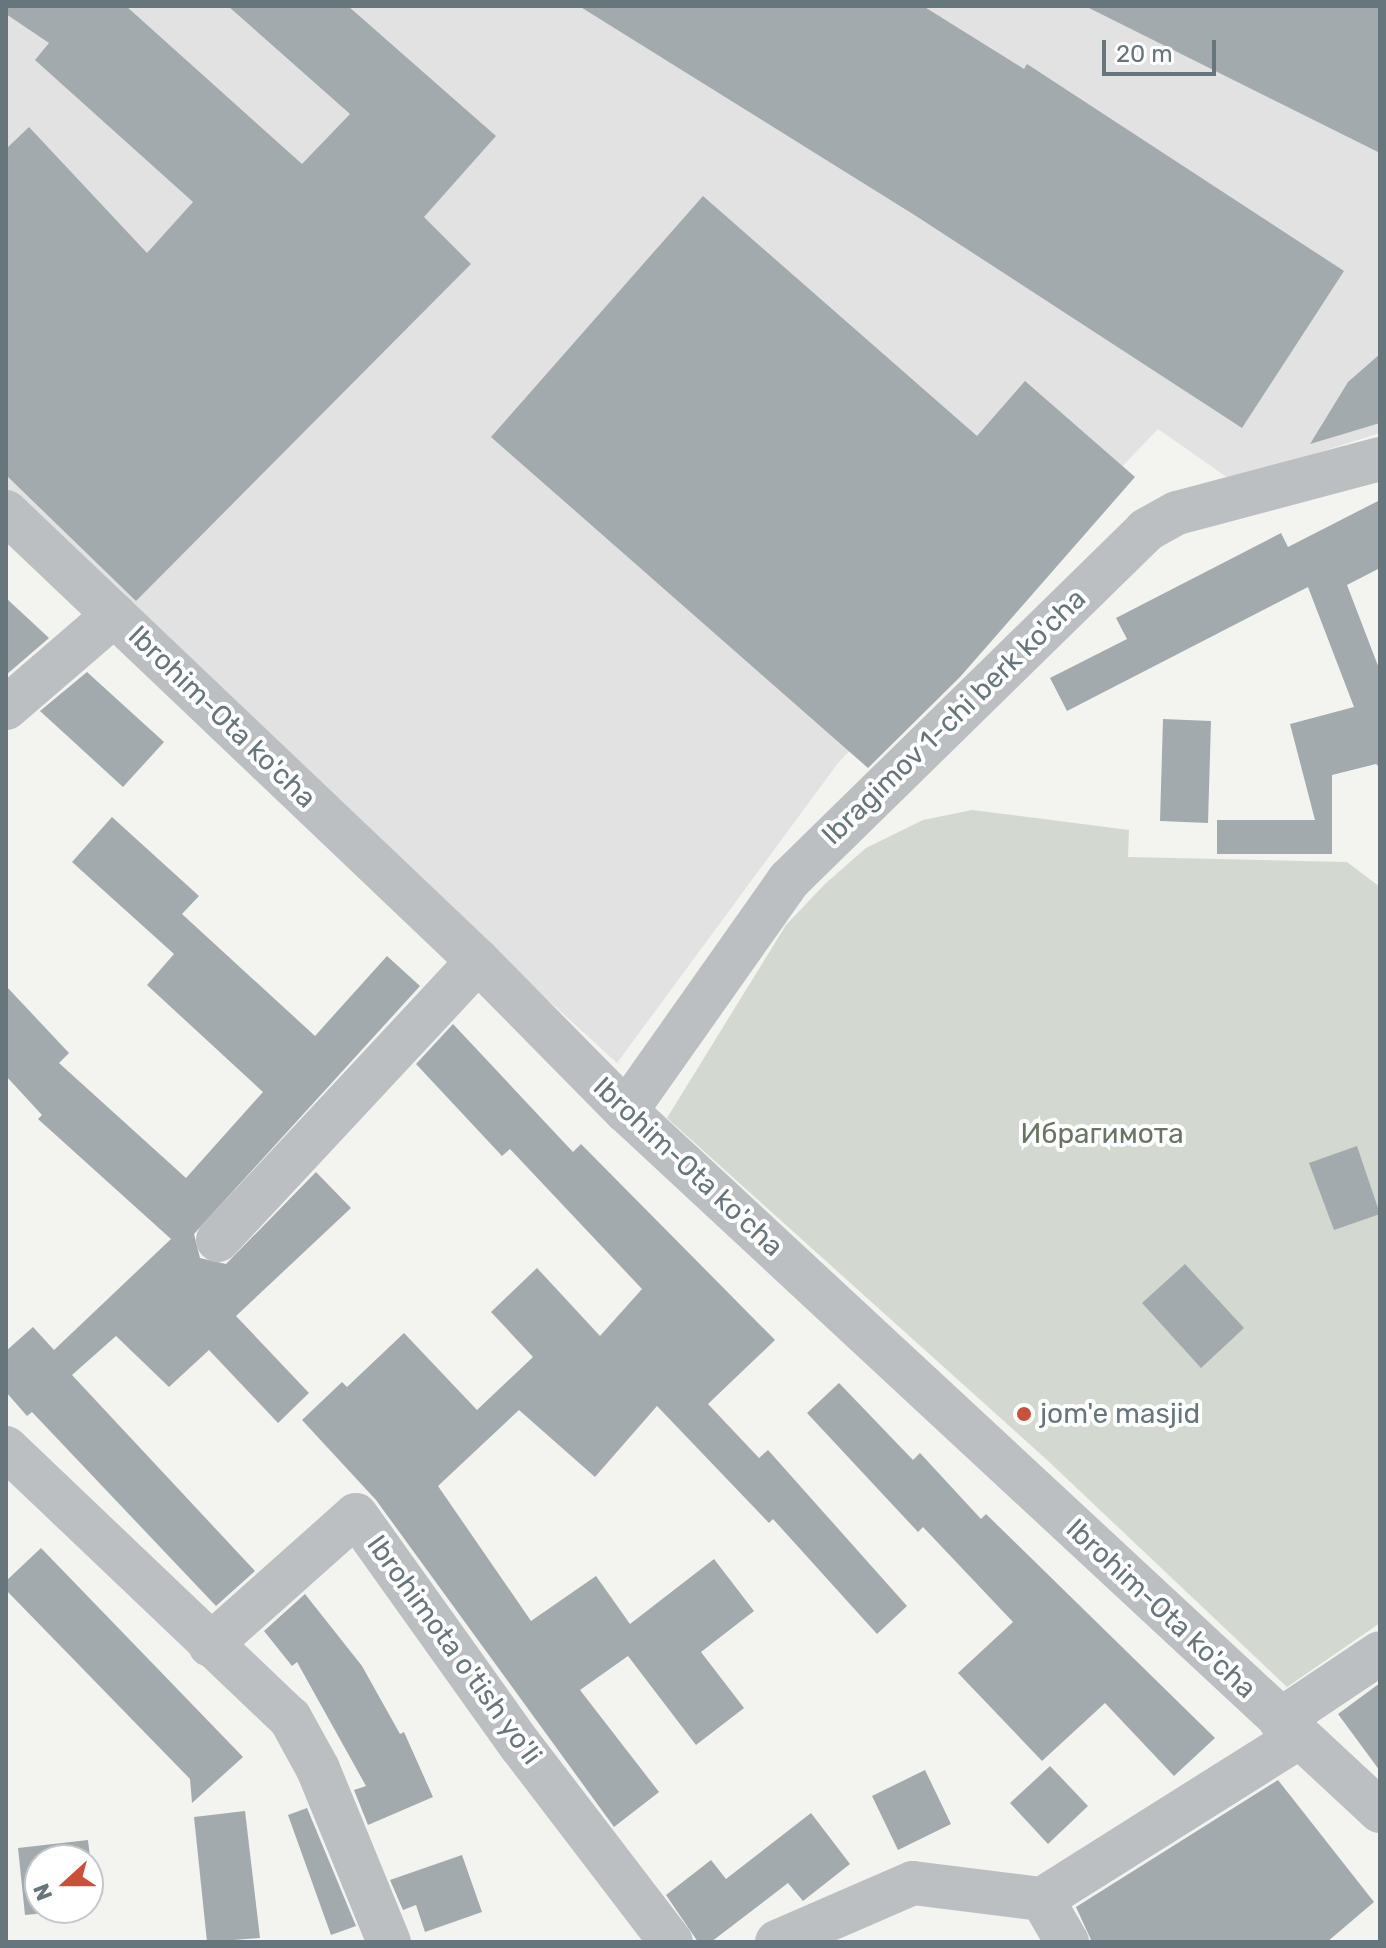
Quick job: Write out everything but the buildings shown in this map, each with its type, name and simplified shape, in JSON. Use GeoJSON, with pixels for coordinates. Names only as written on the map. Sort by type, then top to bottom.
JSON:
{"type":"FeatureCollection","features":[{"type":"Feature","properties":{"kind":"street","name":"Ibragimov 1-chi berk ko'cha"},"geometry":{"type":"LineString","coordinates":[[626,1111],[789,880],[1146,530],[1177,513],[1380,459]]}},
{"type":"Feature","properties":{"kind":"street","name":"Ibrohim-Ota ko'cha"},"geometry":{"type":"LineString","coordinates":[[6,512],[478,961],[626,1111],[1380,1811]]}},
{"type":"Feature","properties":{"kind":"street"},"geometry":{"type":"LineString","coordinates":[[6,708],[114,615]]}},
{"type":"Feature","properties":{"kind":"street"},"geometry":{"type":"LineString","coordinates":[[218,1240],[478,961]]}},
{"type":"Feature","properties":{"kind":"street"},"geometry":{"type":"LineString","coordinates":[[6,1448],[290,1718],[318,1769],[389,1942]]}},
{"type":"Feature","properties":{"kind":"street","name":"Ibrohimota o'tish yo'li"},"geometry":{"type":"LineString","coordinates":[[210,1645],[356,1515],[521,1746],[671,1942]]}},
{"type":"Feature","properties":{"kind":"street"},"geometry":{"type":"LineString","coordinates":[[777,1942],[913,1883],[1042,1899],[1289,1729],[1380,1653]]}},
{"type":"Feature","properties":{"kind":"street"},"geometry":{"type":"LineString","coordinates":[[1042,1899],[1067,1942]]}},
{"type":"Feature","properties":{"kind":"shaded area"},"geometry":{"type":"Polygon","coordinates":[[[6,6],[1380,6],[1380,433],[1231,480],[1158,429],[838,763],[617,1063],[6,505],[6,6]]]}},
{"type":"Feature","properties":{"kind":"green space","name":"Ибрагимота"},"geometry":{"type":"Polygon","coordinates":[[[972,810],[1129,830],[1128,857],[1347,862],[1380,887],[1380,1623],[1287,1687],[1046,1459],[667,1118],[786,925],[825,884],[866,848],[923,820],[972,810]]]}},
{"type":"Feature","properties":{"kind":"place","name":"jom'e masjid"},"geometry":{"type":"Point","coordinates":[1024,1414]}}]}
